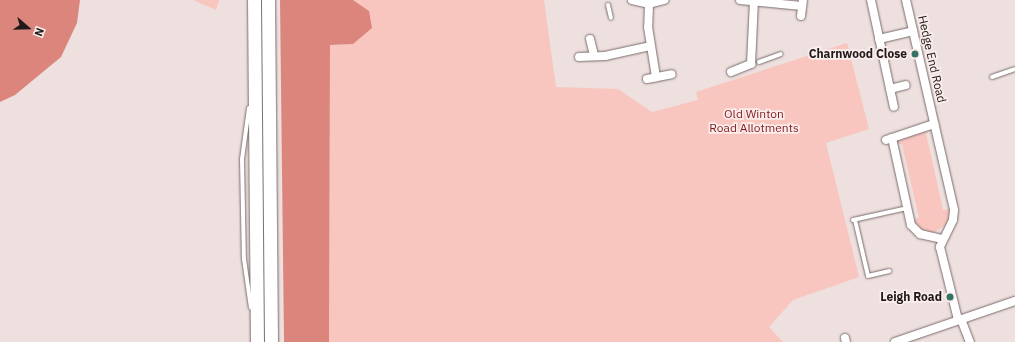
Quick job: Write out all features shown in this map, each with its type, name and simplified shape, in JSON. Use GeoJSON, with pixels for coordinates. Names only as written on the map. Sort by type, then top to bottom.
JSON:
{"type":"FeatureCollection","features":[{"type":"Feature","properties":{"kind":"highway"},"geometry":{"type":"LineString","coordinates":[[254,0],[257,342]]}},
{"type":"Feature","properties":{"kind":"highway"},"geometry":{"type":"LineString","coordinates":[[268,0],[271,342]]}},
{"type":"Feature","properties":{"kind":"street"},"geometry":{"type":"LineString","coordinates":[[632,0],[649,4],[664,0]]}},
{"type":"Feature","properties":{"kind":"street"},"geometry":{"type":"LineString","coordinates":[[740,0],[803,3],[801,16]]}},
{"type":"Feature","properties":{"kind":"street"},"geometry":{"type":"LineString","coordinates":[[871,0],[894,107]]}},
{"type":"Feature","properties":{"kind":"street","name":"Hedge End Road"},"geometry":{"type":"LineString","coordinates":[[906,0],[954,210],[951,225],[941,239]]}},
{"type":"Feature","properties":{"kind":"street"},"geometry":{"type":"LineString","coordinates":[[731,72],[755,63],[754,1]]}},
{"type":"Feature","properties":{"kind":"street"},"geometry":{"type":"LineString","coordinates":[[649,4],[650,46],[656,77]]}},
{"type":"Feature","properties":{"kind":"street"},"geometry":{"type":"LineString","coordinates":[[879,39],[913,31]]}},
{"type":"Feature","properties":{"kind":"street"},"geometry":{"type":"LineString","coordinates":[[590,39],[594,55]]}},
{"type":"Feature","properties":{"kind":"street"},"geometry":{"type":"LineString","coordinates":[[579,57],[650,46]]}},
{"type":"Feature","properties":{"kind":"street"},"geometry":{"type":"LineString","coordinates":[[647,79],[672,74]]}},
{"type":"Feature","properties":{"kind":"street"},"geometry":{"type":"LineString","coordinates":[[890,89],[906,85]]}},
{"type":"Feature","properties":{"kind":"street"},"geometry":{"type":"LineString","coordinates":[[934,124],[889,139],[907,208],[915,230],[941,239],[940,253],[960,319],[970,342]]}},
{"type":"Feature","properties":{"kind":"street"},"geometry":{"type":"LineString","coordinates":[[895,342],[1015,301]]}},
{"type":"Feature","properties":{"kind":"lane"},"geometry":{"type":"LineString","coordinates":[[608,5],[611,18]]}},
{"type":"Feature","properties":{"kind":"lane"},"geometry":{"type":"LineString","coordinates":[[755,63],[781,54]]}},
{"type":"Feature","properties":{"kind":"lane"},"geometry":{"type":"LineString","coordinates":[[992,76],[1015,69]]}},
{"type":"Feature","properties":{"kind":"lane"},"geometry":{"type":"LineString","coordinates":[[889,271],[868,276],[854,220],[907,208]]}},
{"type":"Feature","properties":{"kind":"lane"},"geometry":{"type":"LineString","coordinates":[[270,316],[274,342]]}},
{"type":"Feature","properties":{"kind":"green space"},"geometry":{"type":"Polygon","coordinates":[[[193,0],[219,0],[216,10],[193,0]]]}},
{"type":"Feature","properties":{"kind":"green space","name":"Old Winton Road Allotments"},"geometry":{"type":"Polygon","coordinates":[[[353,0],[544,0],[556,87],[618,89],[652,112],[698,100],[696,92],[847,43],[869,129],[826,143],[859,277],[793,300],[769,327],[783,342],[329,342],[330,45],[353,44],[369,11],[353,0]]]}},
{"type":"Feature","properties":{"kind":"green space"},"geometry":{"type":"Polygon","coordinates":[[[930,129],[926,133],[943,210],[950,209],[948,223],[932,234],[916,228],[913,220],[919,218],[902,144],[896,144],[898,140],[930,129]]]}},
{"type":"Feature","properties":{"kind":"shaded area"},"geometry":{"type":"Polygon","coordinates":[[[0,0],[80,0],[77,23],[61,57],[15,95],[0,102],[0,0]]]}},
{"type":"Feature","properties":{"kind":"shaded area"},"geometry":{"type":"Polygon","coordinates":[[[280,0],[353,0],[369,11],[372,28],[353,44],[330,45],[329,342],[284,342],[280,0]]]}},
{"type":"Feature","properties":{"kind":"place","name":"Charnwood Close"},"geometry":{"type":"Point","coordinates":[915,54]}},
{"type":"Feature","properties":{"kind":"place","name":"Leigh Road"},"geometry":{"type":"Point","coordinates":[950,297]}}]}
